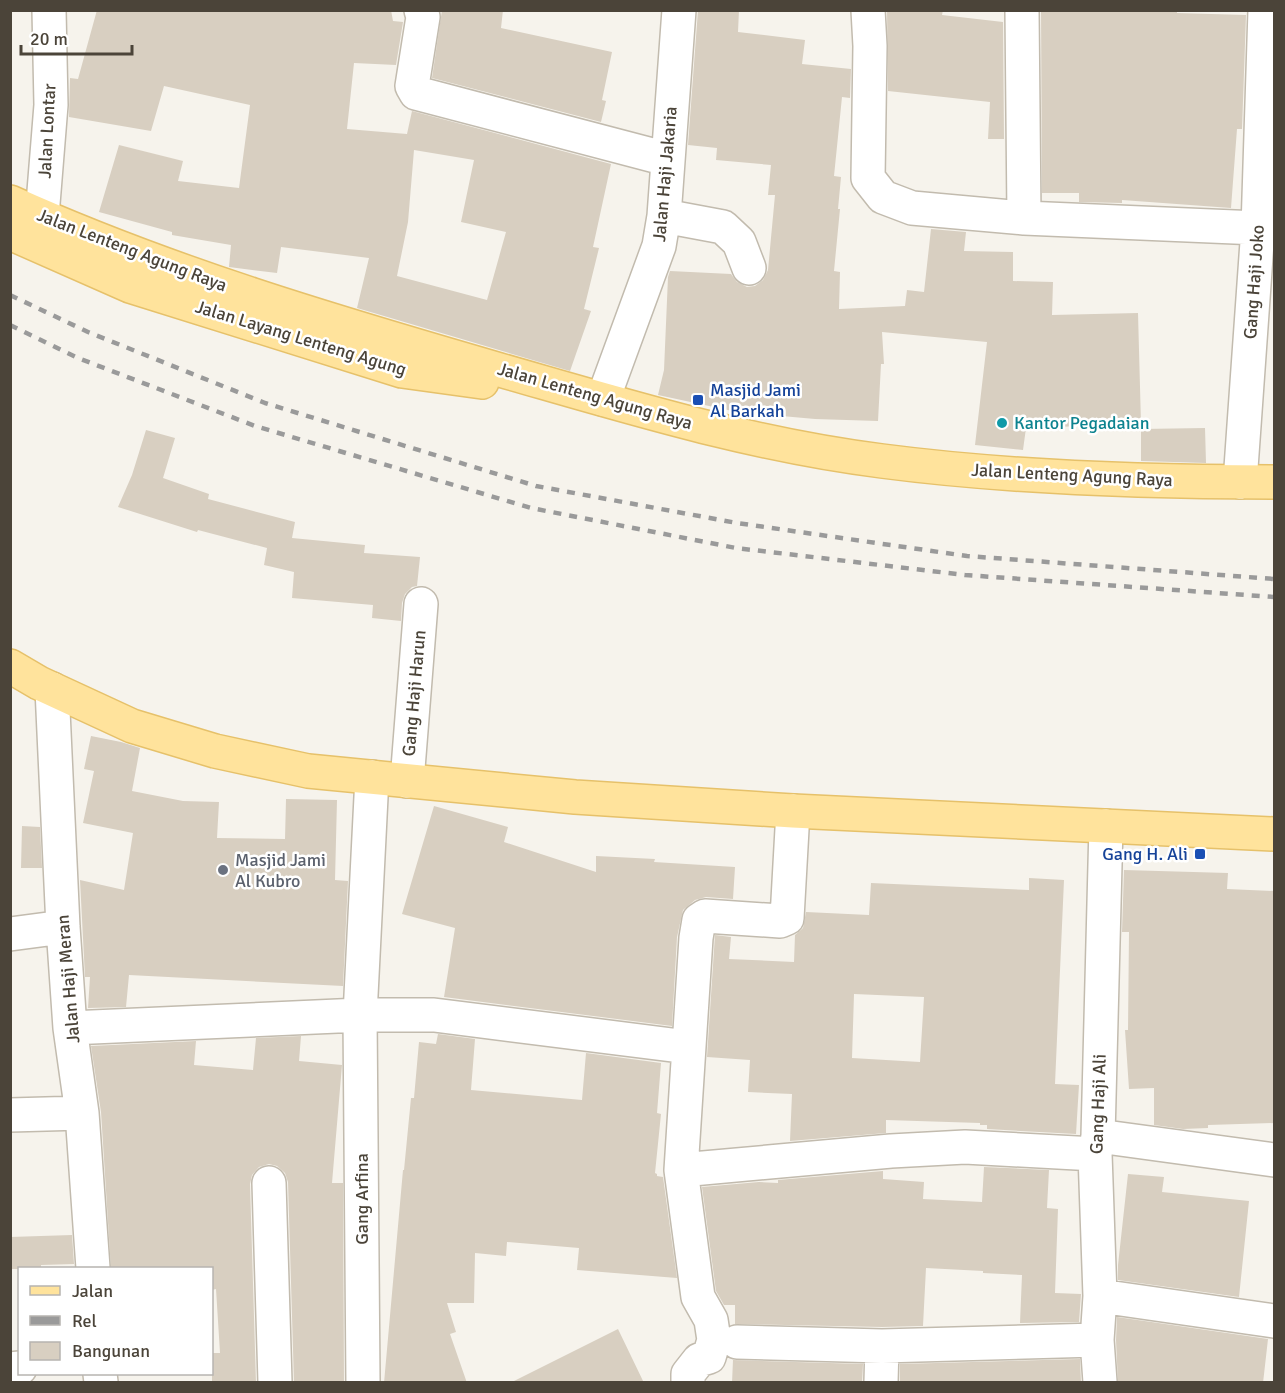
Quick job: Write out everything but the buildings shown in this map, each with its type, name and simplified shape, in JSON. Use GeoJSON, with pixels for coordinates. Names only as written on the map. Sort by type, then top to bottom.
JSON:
{"type":"FeatureCollection","features":[{"type":"Feature","properties":{"kind":"main road","name":"Jalan Lenteng Agung Raya"},"geometry":{"type":"LineString","coordinates":[[10,202],[226,287],[410,344],[744,437],[882,461],[1047,477],[1275,482]]}},
{"type":"Feature","properties":{"kind":"main road","name":"Jalan Layang Lenteng Agung"},"geometry":{"type":"LineString","coordinates":[[10,233],[130,286],[402,371],[603,399]]}},
{"type":"Feature","properties":{"kind":"main road"},"geometry":{"type":"LineString","coordinates":[[10,654],[45,686]]}},
{"type":"Feature","properties":{"kind":"main road"},"geometry":{"type":"LineString","coordinates":[[10,666],[45,686],[132,726],[215,751],[308,771],[575,797],[793,811],[1275,834]]}},
{"type":"Feature","properties":{"kind":"street","name":"Jalan Lontar"},"geometry":{"type":"LineString","coordinates":[[42,216],[51,105],[49,10]]}},
{"type":"Feature","properties":{"kind":"street"},"geometry":{"type":"LineString","coordinates":[[421,10],[423,17],[412,86],[416,93],[667,159]]}},
{"type":"Feature","properties":{"kind":"street","name":"Jalan Haji Jakaria"},"geometry":{"type":"LineString","coordinates":[[603,399],[659,246],[679,10]]}},
{"type":"Feature","properties":{"kind":"street"},"geometry":{"type":"LineString","coordinates":[[868,10],[870,46],[868,178],[883,197],[912,208],[1024,218],[1258,228]]}},
{"type":"Feature","properties":{"kind":"street"},"geometry":{"type":"LineString","coordinates":[[1022,10],[1024,218]]}},
{"type":"Feature","properties":{"kind":"street","name":"Gang Haji Joko"},"geometry":{"type":"LineString","coordinates":[[1240,482],[1258,228],[1265,10]]}},
{"type":"Feature","properties":{"kind":"street"},"geometry":{"type":"LineString","coordinates":[[663,216],[723,227],[739,242],[749,268]]}},
{"type":"Feature","properties":{"kind":"street","name":"Gang Haji Harun"},"geometry":{"type":"LineString","coordinates":[[406,781],[421,604]]}},
{"type":"Feature","properties":{"kind":"street","name":"Jalan Haji Meran"},"geometry":{"type":"LineString","coordinates":[[45,686],[70,1028],[82,1113],[93,1267]]}},
{"type":"Feature","properties":{"kind":"street","name":"Gang Arfina"},"geometry":{"type":"LineString","coordinates":[[363,1383],[360,1015],[372,777]]}},
{"type":"Feature","properties":{"kind":"street"},"geometry":{"type":"LineString","coordinates":[[688,1383],[688,1374],[699,1360],[709,1358],[714,1340],[711,1320],[698,1297],[681,1170],[688,1047],[699,920],[705,916],[780,921],[787,918],[793,811]]}},
{"type":"Feature","properties":{"kind":"street","name":"Gang Haji Ali"},"geometry":{"type":"LineString","coordinates":[[1100,1383],[1097,1340],[1100,1296],[1097,1145],[1106,826]]}},
{"type":"Feature","properties":{"kind":"street"},"geometry":{"type":"LineString","coordinates":[[10,934],[63,927]]}},
{"type":"Feature","properties":{"kind":"street"},"geometry":{"type":"LineString","coordinates":[[70,1028],[360,1015],[434,1015],[688,1047]]}},
{"type":"Feature","properties":{"kind":"street"},"geometry":{"type":"LineString","coordinates":[[10,1115],[82,1113]]}},
{"type":"Feature","properties":{"kind":"street"},"geometry":{"type":"LineString","coordinates":[[681,1170],[891,1151],[965,1147],[1097,1145],[1275,1160]]}},
{"type":"Feature","properties":{"kind":"street"},"geometry":{"type":"LineString","coordinates":[[269,1183],[275,1383]]}},
{"type":"Feature","properties":{"kind":"street"},"geometry":{"type":"LineString","coordinates":[[1100,1296],[1275,1320]]}},
{"type":"Feature","properties":{"kind":"street"},"geometry":{"type":"LineString","coordinates":[[737,1341],[882,1346],[1097,1340]]}},
{"type":"Feature","properties":{"kind":"street"},"geometry":{"type":"LineString","coordinates":[[881,1383],[882,1346]]}},
{"type":"Feature","properties":{"kind":"railway"},"geometry":{"type":"LineString","coordinates":[[10,295],[88,332],[265,403],[536,486],[737,523],[967,556],[1274,579]]}},
{"type":"Feature","properties":{"kind":"railway"},"geometry":{"type":"LineString","coordinates":[[10,325],[78,358],[255,426],[531,508],[736,548],[965,575],[1274,597]]}},
{"type":"Feature","properties":{"kind":"place","name":"Masjid Jami Al Barkah"},"geometry":{"type":"Point","coordinates":[698,400]}},
{"type":"Feature","properties":{"kind":"place","name":"Kantor Pegadaian"},"geometry":{"type":"Point","coordinates":[1002,423]}},
{"type":"Feature","properties":{"kind":"place","name":"Gang H. Ali"},"geometry":{"type":"Point","coordinates":[1200,854]}},
{"type":"Feature","properties":{"kind":"place","name":"Masjid Jami Al Kubro"},"geometry":{"type":"Point","coordinates":[223,870]}}]}
